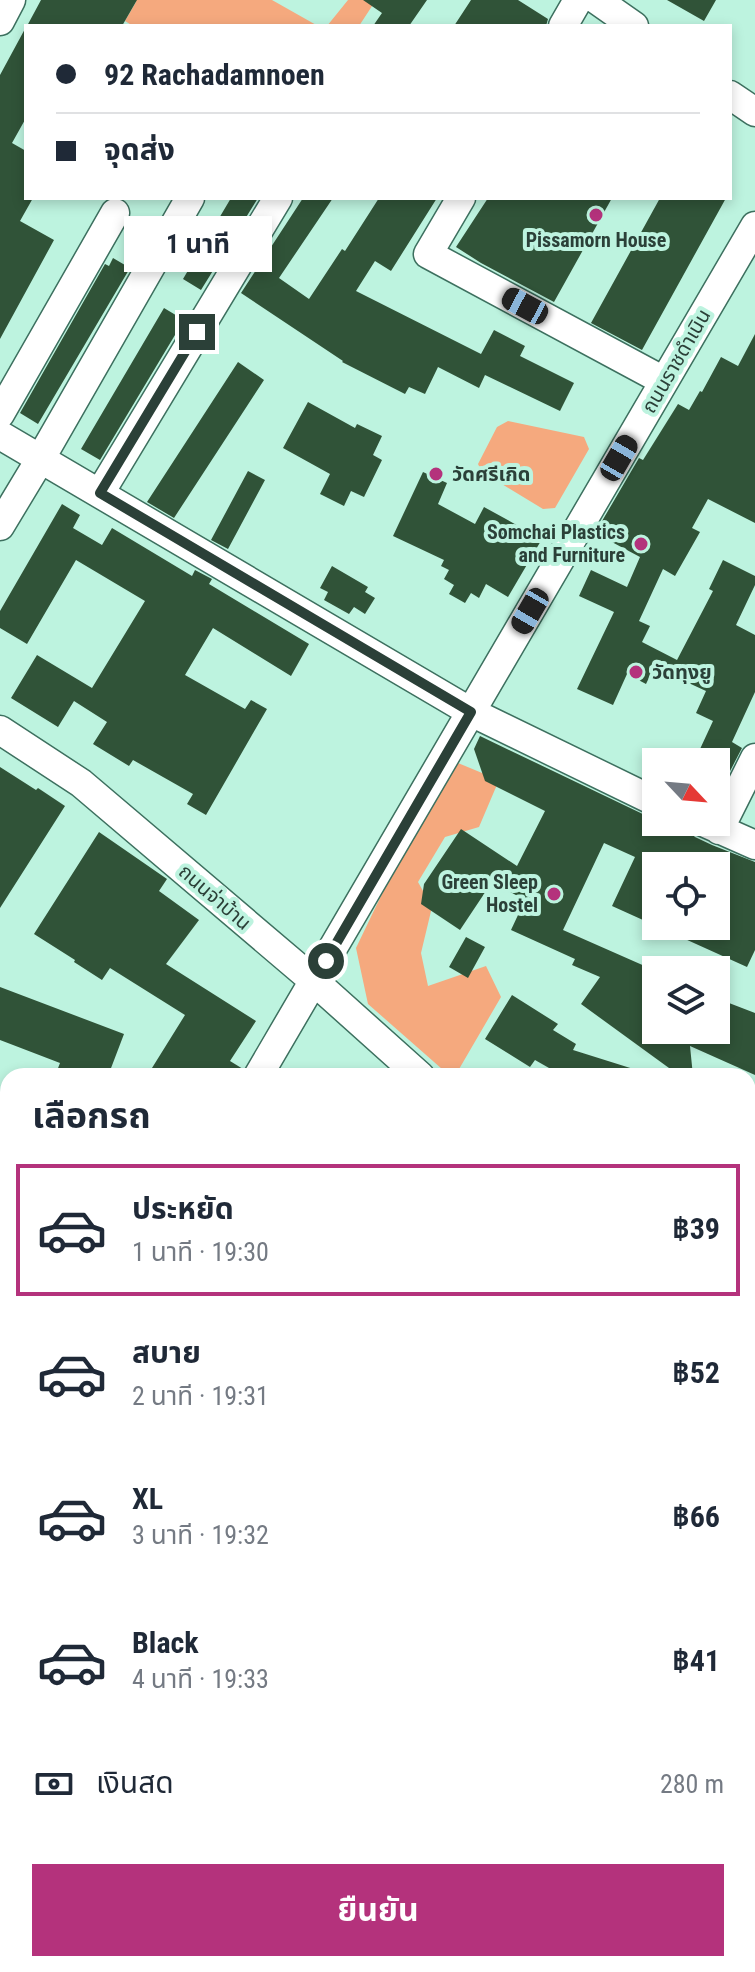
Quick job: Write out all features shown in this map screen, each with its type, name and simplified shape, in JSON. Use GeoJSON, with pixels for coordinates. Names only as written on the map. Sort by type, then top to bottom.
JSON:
{"type":"FeatureCollection","features":[{"type":"Feature","properties":{"kind":"street"},"geometry":{"type":"LineString","coordinates":[[0,21],[11,0]]}},
{"type":"Feature","properties":{"kind":"street"},"geometry":{"type":"LineString","coordinates":[[564,24],[578,0]]}},
{"type":"Feature","properties":{"kind":"street"},"geometry":{"type":"LineString","coordinates":[[597,0],[631,24]]}},
{"type":"Feature","properties":{"kind":"street"},"geometry":{"type":"LineString","coordinates":[[732,96],[755,112]]}},
{"type":"Feature","properties":{"kind":"street"},"geometry":{"type":"LineString","coordinates":[[0,526],[189,200]]}},
{"type":"Feature","properties":{"kind":"street"},"geometry":{"type":"LineString","coordinates":[[100,493],[277,200]]}},
{"type":"Feature","properties":{"kind":"street"},"geometry":{"type":"LineString","coordinates":[[460,200],[428,254],[664,381]]}},
{"type":"Feature","properties":{"kind":"street"},"geometry":{"type":"LineString","coordinates":[[0,414],[115,213]]}},
{"type":"Feature","properties":{"kind":"street","name":"ถนนราชดำเนิน"},"geometry":{"type":"LineString","coordinates":[[263,1068],[755,226]]}},
{"type":"Feature","properties":{"kind":"street"},"geometry":{"type":"LineString","coordinates":[[0,435],[471,712],[642,795]]}},
{"type":"Feature","properties":{"kind":"street","name":"ถนนจ่าบ้าน"},"geometry":{"type":"LineString","coordinates":[[0,730],[81,783],[314,981],[411,1068]]}},
{"type":"Feature","properties":{"kind":"street"},"geometry":{"type":"LineString","coordinates":[[730,797],[755,758]]}},
{"type":"Feature","properties":{"kind":"street"},"geometry":{"type":"LineString","coordinates":[[730,834],[755,845]]}},
{"type":"Feature","properties":{"kind":"shaded area"},"geometry":{"type":"Polygon","coordinates":[[[134,0],[272,0],[314,24],[130,24],[125,21],[136,2],[134,0]]]}},
{"type":"Feature","properties":{"kind":"shaded area"},"geometry":{"type":"Polygon","coordinates":[[[348,0],[376,0],[360,24],[329,24],[348,0]]]}},
{"type":"Feature","properties":{"kind":"shaded area"},"geometry":{"type":"Polygon","coordinates":[[[508,421],[584,437],[589,449],[555,508],[543,509],[482,472],[478,464],[497,427],[508,421]]]}},
{"type":"Feature","properties":{"kind":"shaded area"},"geometry":{"type":"Polygon","coordinates":[[[458,763],[499,780],[479,827],[445,837],[418,882],[432,907],[421,953],[428,986],[486,966],[501,997],[460,1068],[441,1068],[368,1004],[356,948],[392,873],[458,763]]]}},
{"type":"Feature","properties":{"kind":"building"},"geometry":{"type":"Polygon","coordinates":[[[41,0],[137,0],[123,24],[28,24],[41,0]]]}},
{"type":"Feature","properties":{"kind":"building"},"geometry":{"type":"Polygon","coordinates":[[[363,0],[427,0],[410,24],[374,24],[382,13],[363,0]]]}},
{"type":"Feature","properties":{"kind":"building"},"geometry":{"type":"Polygon","coordinates":[[[471,0],[518,0],[548,19],[547,24],[455,24],[471,0]]]}},
{"type":"Feature","properties":{"kind":"building"},"geometry":{"type":"Polygon","coordinates":[[[667,0],[716,0],[704,21],[667,0]]]}},
{"type":"Feature","properties":{"kind":"building"},"geometry":{"type":"Polygon","coordinates":[[[24,31],[24,122],[12,143],[24,150],[24,200],[32,200],[20,221],[54,240],[0,339],[0,75],[24,31]]]}},
{"type":"Feature","properties":{"kind":"building"},"geometry":{"type":"Polygon","coordinates":[[[230,200],[257,200],[201,290],[183,279],[230,200]]]}},
{"type":"Feature","properties":{"kind":"building"},"geometry":{"type":"Polygon","coordinates":[[[302,200],[332,200],[279,278],[309,299],[378,200],[436,200],[391,271],[375,261],[356,291],[481,354],[494,330],[525,346],[520,356],[574,383],[560,411],[485,375],[479,388],[438,367],[425,394],[409,387],[405,394],[342,362],[241,293],[302,200]]]}},
{"type":"Feature","properties":{"kind":"building"},"geometry":{"type":"Polygon","coordinates":[[[487,200],[611,200],[554,302],[456,247],[487,200]]]}},
{"type":"Feature","properties":{"kind":"building"},"geometry":{"type":"Polygon","coordinates":[[[659,200],[725,200],[642,350],[591,323],[659,200]]]}},
{"type":"Feature","properties":{"kind":"building"},"geometry":{"type":"Polygon","coordinates":[[[113,258],[130,268],[38,424],[20,413],[105,264],[109,266],[113,258]]]}},
{"type":"Feature","properties":{"kind":"building"},"geometry":{"type":"Polygon","coordinates":[[[164,308],[184,320],[100,460],[81,449],[164,308]]]}},
{"type":"Feature","properties":{"kind":"building"},"geometry":{"type":"Polygon","coordinates":[[[755,334],[755,523],[708,499],[692,528],[700,532],[675,576],[663,569],[639,621],[650,626],[642,642],[677,660],[713,591],[709,589],[723,560],[755,576],[755,585],[736,625],[755,635],[755,692],[732,742],[742,748],[730,771],[730,748],[700,748],[713,721],[696,713],[706,691],[654,667],[646,684],[627,674],[613,705],[577,689],[614,612],[579,596],[591,570],[627,587],[640,557],[595,533],[639,458],[643,460],[678,404],[689,410],[721,357],[738,366],[755,334]]]}},
{"type":"Feature","properties":{"kind":"building"},"geometry":{"type":"Polygon","coordinates":[[[238,362],[264,380],[174,518],[147,502],[238,362]]]}},
{"type":"Feature","properties":{"kind":"building"},"geometry":{"type":"Polygon","coordinates":[[[308,402],[355,428],[357,424],[382,436],[373,455],[382,460],[364,497],[351,491],[344,506],[320,494],[330,474],[283,448],[308,402]]]}},
{"type":"Feature","properties":{"kind":"building"},"geometry":{"type":"Polygon","coordinates":[[[248,471],[265,480],[228,549],[211,540],[248,471]]]}},
{"type":"Feature","properties":{"kind":"building"},"geometry":{"type":"Polygon","coordinates":[[[423,472],[447,483],[438,504],[475,524],[484,507],[542,539],[508,597],[486,584],[479,598],[471,593],[465,603],[449,594],[454,585],[444,579],[449,570],[441,566],[444,560],[393,536],[423,472]]]}},
{"type":"Feature","properties":{"kind":"building"},"geometry":{"type":"Polygon","coordinates":[[[62,504],[80,515],[73,528],[102,545],[112,528],[192,576],[195,570],[212,579],[209,584],[309,644],[291,676],[213,628],[185,675],[245,709],[251,700],[267,709],[206,815],[187,804],[193,794],[133,760],[129,766],[93,744],[107,722],[74,701],[58,727],[11,698],[37,655],[92,688],[145,601],[76,560],[27,644],[0,628],[0,611],[62,504]]]}},
{"type":"Feature","properties":{"kind":"building"},"geometry":{"type":"Polygon","coordinates":[[[332,566],[368,587],[365,592],[375,598],[365,614],[354,607],[349,614],[324,600],[328,592],[320,588],[332,566]]]}},
{"type":"Feature","properties":{"kind":"building"},"geometry":{"type":"Polygon","coordinates":[[[480,736],[642,814],[642,836],[694,836],[730,852],[642,852],[642,920],[612,906],[635,857],[604,843],[563,930],[642,965],[642,1044],[730,1044],[730,1003],[755,1013],[755,1068],[739,1068],[690,1046],[692,1068],[669,1068],[581,1004],[600,977],[572,965],[575,959],[511,930],[525,900],[492,882],[460,930],[421,904],[424,884],[461,829],[517,866],[545,811],[485,781],[474,749],[480,736]]]}},
{"type":"Feature","properties":{"kind":"building"},"geometry":{"type":"Polygon","coordinates":[[[0,767],[65,806],[0,908],[0,767]]]}},
{"type":"Feature","properties":{"kind":"building"},"geometry":{"type":"Polygon","coordinates":[[[99,832],[167,879],[159,891],[199,920],[166,964],[256,1021],[230,1061],[241,1068],[152,1068],[185,1015],[110,968],[102,980],[34,934],[99,832]]]}},
{"type":"Feature","properties":{"kind":"building"},"geometry":{"type":"Polygon","coordinates":[[[730,852],[755,862],[755,950],[747,967],[730,959],[730,956],[723,956],[687,940],[730,940],[730,852]]]}},
{"type":"Feature","properties":{"kind":"building"},"geometry":{"type":"Polygon","coordinates":[[[466,937],[485,947],[468,978],[449,967],[466,937]]]}},
{"type":"Feature","properties":{"kind":"building"},"geometry":{"type":"Polygon","coordinates":[[[0,987],[124,1034],[111,1068],[58,1068],[60,1063],[0,1040],[0,987]]]}},
{"type":"Feature","properties":{"kind":"building"},"geometry":{"type":"Polygon","coordinates":[[[512,995],[558,1024],[553,1030],[576,1044],[573,1050],[630,1068],[549,1068],[535,1060],[530,1067],[485,1039],[512,995]]]}},
{"type":"Feature","properties":{"kind":"place","name":"Pissamorn House"},"geometry":{"type":"Point","coordinates":[596,215]}},
{"type":"Feature","properties":{"kind":"place","name":"วัดศรีเกิด"},"geometry":{"type":"Point","coordinates":[436,474]}},
{"type":"Feature","properties":{"kind":"place","name":"Somchai Plastics and Furniture"},"geometry":{"type":"Point","coordinates":[641,544]}},
{"type":"Feature","properties":{"kind":"place","name":"วัดทุงยู"},"geometry":{"type":"Point","coordinates":[636,672]}},
{"type":"Feature","properties":{"kind":"place","name":"Green Sleep Hostel"},"geometry":{"type":"Point","coordinates":[554,894]}},
{"type":"Feature","properties":{"kind":"route"},"geometry":{"type":"LineString","coordinates":[[197,332],[100,493],[471,712],[326,961]]}}]}
